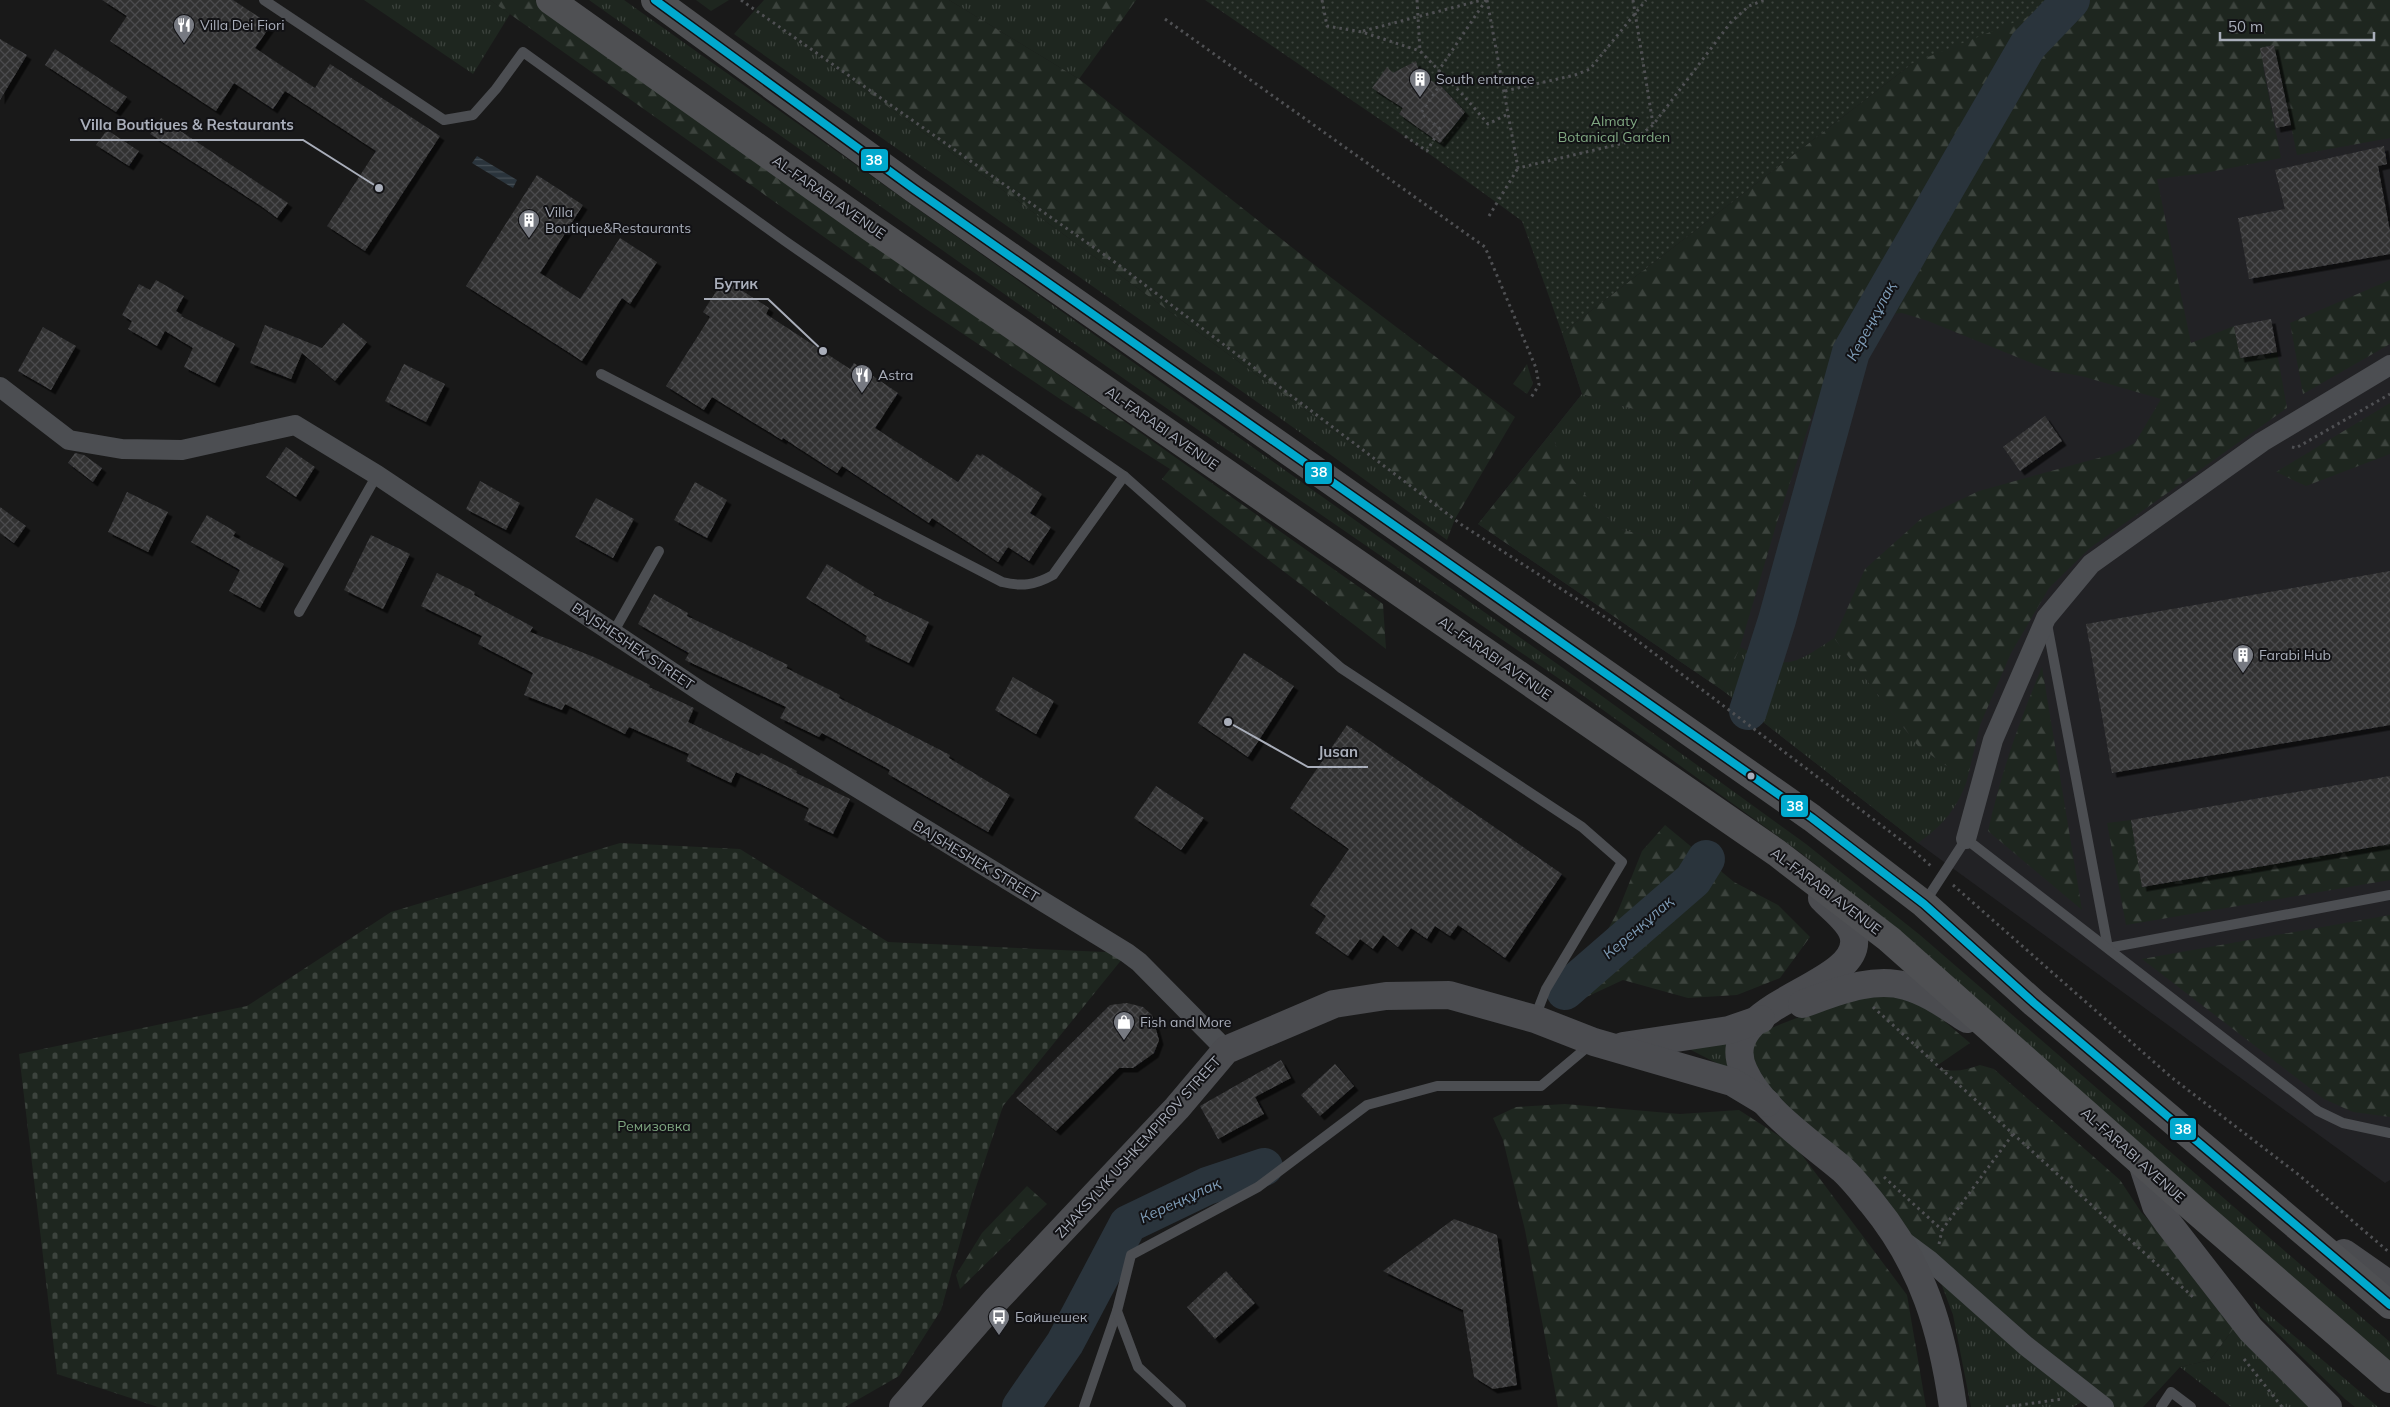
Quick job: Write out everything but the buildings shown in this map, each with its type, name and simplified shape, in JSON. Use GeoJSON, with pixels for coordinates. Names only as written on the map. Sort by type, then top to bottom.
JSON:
{"type":"FeatureCollection","features":[{"type":"Feature","properties":{"kind":"main road","name":"AL-FARABI AVENUE"},"geometry":{"type":"LineString","coordinates":[[550,0],[887,238],[1777,852],[1890,939],[2142,1163],[2390,1379]]}},
{"type":"Feature","properties":{"kind":"main road"},"geometry":{"type":"LineString","coordinates":[[655,0],[914,189],[1761,780],[1924,904],[2034,1003],[2390,1305]]}},
{"type":"Feature","properties":{"kind":"street"},"geometry":{"type":"LineString","coordinates":[[1966,839],[1993,740],[2046,618],[2091,564],[2262,442],[2390,366]]}},
{"type":"Feature","properties":{"kind":"street","name":"BAJSHESHEK STREET"},"geometry":{"type":"LineString","coordinates":[[0,387],[69,440],[122,449],[182,450],[294,425],[377,475],[703,693],[1126,953],[1139,962],[1226,1050]]}},
{"type":"Feature","properties":{"kind":"street"},"geometry":{"type":"LineString","coordinates":[[1739,1060],[1742,1040],[1754,1021],[1797,992],[1836,971],[1847,962],[1854,945],[1854,938],[1848,925],[1777,852]]}},
{"type":"Feature","properties":{"kind":"street"},"geometry":{"type":"LineString","coordinates":[[1754,1021],[1852,987],[1884,983],[1905,985],[1938,1000],[2017,1052]]}},
{"type":"Feature","properties":{"kind":"street","name":"ZHAKSYLYK USHKEMPIROV STREET"},"geometry":{"type":"LineString","coordinates":[[903,1404],[997,1299],[1177,1108],[1226,1050],[1334,1004],[1386,996],[1449,995],[1535,1019],[1604,1044],[1724,1031],[1754,1021]]}},
{"type":"Feature","properties":{"kind":"street"},"geometry":{"type":"LineString","coordinates":[[1724,1031],[1747,1077],[1767,1103]]}},
{"type":"Feature","properties":{"kind":"street"},"geometry":{"type":"LineString","coordinates":[[1604,1044],[1732,1082],[1767,1103],[1844,1171],[1900,1239],[1918,1273],[1933,1310],[1947,1364],[1953,1407]]}},
{"type":"Feature","properties":{"kind":"street"},"geometry":{"type":"LineString","coordinates":[[2142,1163],[2156,1206],[2168,1223],[2251,1330],[2328,1407]]}},
{"type":"Feature","properties":{"kind":"street"},"geometry":{"type":"LineString","coordinates":[[2251,1187],[2390,1285]]}},
{"type":"Feature","properties":{"kind":"street"},"geometry":{"type":"LineString","coordinates":[[1900,1239],[1929,1260],[2026,1346],[2097,1401]]}},
{"type":"Feature","properties":{"kind":"lane"},"geometry":{"type":"LineString","coordinates":[[264,0],[444,120],[473,115],[496,89],[522,52],[785,241],[1124,476],[1341,668],[1582,827],[1622,862],[1546,990],[1535,1019]]}},
{"type":"Feature","properties":{"kind":"lane"},"geometry":{"type":"LineString","coordinates":[[602,374],[1002,582],[1018,586],[1037,584],[1053,575],[1124,476]]}},
{"type":"Feature","properties":{"kind":"lane"},"geometry":{"type":"LineString","coordinates":[[299,612],[377,475]]}},
{"type":"Feature","properties":{"kind":"lane"},"geometry":{"type":"LineString","coordinates":[[613,633],[659,551]]}},
{"type":"Feature","properties":{"kind":"lane"},"geometry":{"type":"LineString","coordinates":[[2046,618],[2108,948]]}},
{"type":"Feature","properties":{"kind":"lane"},"geometry":{"type":"LineString","coordinates":[[1924,904],[1966,839],[2318,1111],[2343,1123],[2390,1133]]}},
{"type":"Feature","properties":{"kind":"lane"},"geometry":{"type":"LineString","coordinates":[[2108,948],[2390,895]]}},
{"type":"Feature","properties":{"kind":"lane"},"geometry":{"type":"LineString","coordinates":[[1084,1407],[1118,1311],[1131,1256],[1258,1187],[1367,1105],[1437,1086],[1541,1086],[1604,1044]]}},
{"type":"Feature","properties":{"kind":"lane"},"geometry":{"type":"LineString","coordinates":[[1118,1311],[1138,1367],[1181,1407]]}},
{"type":"Feature","properties":{"kind":"lane"},"geometry":{"type":"LineString","coordinates":[[2161,1407],[2171,1392],[2191,1407]]}},
{"type":"Feature","properties":{"kind":"path"},"geometry":{"type":"LineString","coordinates":[[741,0],[1116,264],[1462,525],[1614,623],[1906,844],[2171,1077],[2299,1175],[2390,1253]]}},
{"type":"Feature","properties":{"kind":"path"},"geometry":{"type":"LineString","coordinates":[[1322,0],[1327,26],[1362,32],[1420,51],[1488,124],[1508,114]]}},
{"type":"Feature","properties":{"kind":"path"},"geometry":{"type":"LineString","coordinates":[[1417,0],[1420,51]]}},
{"type":"Feature","properties":{"kind":"path"},"geometry":{"type":"LineString","coordinates":[[1362,32],[1482,0]]}},
{"type":"Feature","properties":{"kind":"path"},"geometry":{"type":"LineString","coordinates":[[1406,136],[1427,151],[1438,134],[1440,129],[1420,113],[1440,85],[1439,70],[1487,0]]}},
{"type":"Feature","properties":{"kind":"path"},"geometry":{"type":"LineString","coordinates":[[1487,0],[1518,168],[1489,216]]}},
{"type":"Feature","properties":{"kind":"path"},"geometry":{"type":"LineString","coordinates":[[1632,0],[1653,125]]}},
{"type":"Feature","properties":{"kind":"path"},"geometry":{"type":"LineString","coordinates":[[1505,91],[1575,75],[1590,69],[1646,0]]}},
{"type":"Feature","properties":{"kind":"path"},"geometry":{"type":"LineString","coordinates":[[1518,168],[1633,141],[1653,125],[1731,22],[1749,6],[1764,0]]}},
{"type":"Feature","properties":{"kind":"path"},"geometry":{"type":"LineString","coordinates":[[1165,19],[1485,247],[1536,368],[1539,385],[1530,399]]}},
{"type":"Feature","properties":{"kind":"path"},"geometry":{"type":"LineString","coordinates":[[1868,1002],[2196,1300]]}},
{"type":"Feature","properties":{"kind":"path"},"geometry":{"type":"LineString","coordinates":[[1882,1176],[1942,1230],[2013,1134]]}},
{"type":"Feature","properties":{"kind":"path"},"geometry":{"type":"LineString","coordinates":[[2241,1354],[2282,1407]]}},
{"type":"Feature","properties":{"kind":"path"},"geometry":{"type":"LineString","coordinates":[[2006,1407],[2097,1401]]}},
{"type":"Feature","properties":{"kind":"shaded area"},"geometry":{"type":"Polygon","coordinates":[[[2390,0],[2390,1180],[2385,1183],[1918,843],[1722,690],[1478,524],[1582,394],[1562,333],[2390,0]]]}},
{"type":"Feature","properties":{"kind":"shaded area"},"geometry":{"type":"Polygon","coordinates":[[[477,156],[517,180],[513,188],[472,163],[477,156]]]}},
{"type":"Feature","properties":{"kind":"green space"},"geometry":{"type":"Polygon","coordinates":[[[364,0],[490,0],[510,14],[473,74],[364,0]]]}},
{"type":"Feature","properties":{"kind":"green space"},"geometry":{"type":"Polygon","coordinates":[[[490,0],[535,0],[547,8],[995,330],[1383,604],[1386,649],[1162,479],[1170,469],[1063,401],[920,305],[490,0]]]}},
{"type":"Feature","properties":{"kind":"green space"},"geometry":{"type":"Polygon","coordinates":[[[589,0],[624,0],[1577,678],[1806,844],[1920,935],[2390,1342],[2390,1365],[1910,941],[1801,853],[1574,689],[1130,383],[589,0]]]}},
{"type":"Feature","properties":{"kind":"green space"},"geometry":{"type":"Polygon","coordinates":[[[696,0],[729,0],[711,11],[696,0]]]}},
{"type":"Feature","properties":{"kind":"green space"},"geometry":{"type":"Polygon","coordinates":[[[764,0],[949,0],[1079,79],[1308,260],[1515,417],[1455,519],[755,10],[764,0]]]}},
{"type":"Feature","properties":{"kind":"green space"},"geometry":{"type":"Polygon","coordinates":[[[949,0],[1136,0],[1079,79],[949,0]]]}},
{"type":"Feature","properties":{"kind":"green space"},"geometry":{"type":"Polygon","coordinates":[[[1080,0],[1136,0],[1119,24],[1080,0]]]}},
{"type":"Feature","properties":{"kind":"green space","name":"Almaty Botanical Garden"},"geometry":{"type":"Polygon","coordinates":[[[1205,0],[2070,0],[1913,63],[1562,333],[1522,221],[1413,142],[1205,0]]]}},
{"type":"Feature","properties":{"kind":"green space"},"geometry":{"type":"Polygon","coordinates":[[[1951,0],[2390,0],[2390,138],[2297,155],[2278,62],[2263,66],[2281,158],[2205,173],[2157,179],[2191,343],[2234,326],[2241,358],[2277,352],[2287,408],[2090,548],[2049,588],[2011,653],[1980,725],[1967,780],[1918,746],[1834,638],[1865,569],[1922,518],[1979,491],[2113,454],[2135,443],[2161,399],[2081,376],[2051,371],[1928,321],[1902,313],[1876,315],[1860,321],[1846,335],[1812,416],[1777,522],[1740,647],[1722,690],[1478,524],[1551,433],[1566,471],[1594,506],[1622,530],[1665,539],[1686,520],[1694,487],[1691,458],[1669,426],[1633,409],[1582,394],[1562,333],[1913,63],[1951,0]]]}},
{"type":"Feature","properties":{"kind":"green space"},"geometry":{"type":"Polygon","coordinates":[[[755,10],[1455,519],[1447,540],[1294,428],[734,34],[755,10]]]}},
{"type":"Feature","properties":{"kind":"green space"},"geometry":{"type":"Polygon","coordinates":[[[2390,280],[2390,344],[2303,394],[2290,323],[2390,280]]]}},
{"type":"Feature","properties":{"kind":"green space"},"geometry":{"type":"Polygon","coordinates":[[[1527,364],[1533,384],[1527,394],[1513,384],[1527,364]]]}},
{"type":"Feature","properties":{"kind":"green space"},"geometry":{"type":"Polygon","coordinates":[[[1582,394],[1633,409],[1669,426],[1691,458],[1694,487],[1686,520],[1665,539],[1622,530],[1594,506],[1566,471],[1551,433],[1582,394]]]}},
{"type":"Feature","properties":{"kind":"green space"},"geometry":{"type":"Polygon","coordinates":[[[2390,403],[2390,454],[2306,486],[2276,472],[2390,403]]]}},
{"type":"Feature","properties":{"kind":"green space"},"geometry":{"type":"Polygon","coordinates":[[[1834,638],[1918,746],[1967,780],[1959,799],[1948,816],[1935,830],[1918,843],[1722,690],[1740,647],[1768,659],[1788,662],[1808,655],[1834,638]]]}},
{"type":"Feature","properties":{"kind":"green space"},"geometry":{"type":"Polygon","coordinates":[[[2042,667],[2082,910],[1988,831],[2011,748],[2042,667]]]}},
{"type":"Feature","properties":{"kind":"green space"},"geometry":{"type":"Polygon","coordinates":[[[2131,820],[2143,887],[2390,844],[2390,880],[2126,925],[2107,823],[2131,820]]]}},
{"type":"Feature","properties":{"kind":"green space"},"geometry":{"type":"Polygon","coordinates":[[[1665,825],[1734,882],[1778,905],[1810,937],[1780,978],[1737,995],[1688,998],[1623,980],[1565,1007],[1618,911],[1642,851],[1665,825]]]}},
{"type":"Feature","properties":{"kind":"green space","name":"Ремизовка"},"geometry":{"type":"Polygon","coordinates":[[[620,843],[740,849],[888,942],[1127,953],[1003,1106],[974,1193],[941,1310],[899,1376],[845,1407],[158,1407],[57,1374],[19,1054],[247,1006],[391,912],[620,843]]]}},
{"type":"Feature","properties":{"kind":"green space"},"geometry":{"type":"Polygon","coordinates":[[[2390,915],[2390,1117],[2353,1112],[2324,1099],[2142,959],[2390,915]]]}},
{"type":"Feature","properties":{"kind":"green space"},"geometry":{"type":"Polygon","coordinates":[[[1899,991],[1937,1015],[1970,1043],[1935,1067],[1958,1070],[1980,1065],[1994,1069],[2120,1180],[2141,1212],[2176,1248],[2234,1328],[2210,1360],[2180,1367],[2143,1407],[2104,1407],[2046,1361],[1779,1115],[1749,1055],[1754,1036],[1789,1021],[1825,1009],[1899,991]]]}},
{"type":"Feature","properties":{"kind":"green space"},"geometry":{"type":"Polygon","coordinates":[[[1724,1041],[1733,1056],[1736,1073],[1689,1049],[1724,1041]]]}},
{"type":"Feature","properties":{"kind":"green space"},"geometry":{"type":"Polygon","coordinates":[[[1565,1104],[1680,1114],[1739,1110],[1796,1147],[1907,1295],[1926,1407],[1558,1407],[1525,1230],[1503,1140],[1493,1118],[1516,1107],[1565,1104]]]}},
{"type":"Feature","properties":{"kind":"green space"},"geometry":{"type":"Polygon","coordinates":[[[1027,1186],[1047,1204],[960,1289],[956,1275],[982,1233],[1027,1186]]]}},
{"type":"Feature","properties":{"kind":"green space"},"geometry":{"type":"Polygon","coordinates":[[[1938,1275],[2083,1401],[2073,1407],[1971,1407],[1953,1315],[1938,1275]]]}},
{"type":"Feature","properties":{"kind":"green space"},"geometry":{"type":"Polygon","coordinates":[[[2253,1301],[2378,1407],[2355,1407],[2345,1399],[2260,1316],[2253,1301]]]}},
{"type":"Feature","properties":{"kind":"green space"},"geometry":{"type":"Polygon","coordinates":[[[2234,1328],[2311,1407],[2231,1407],[2180,1367],[2210,1360],[2234,1328]]]}},
{"type":"Feature","properties":{"kind":"waterway","name":"Кереңқұлақ"},"geometry":{"type":"LineString","coordinates":[[1748,711],[1777,620],[1851,352],[2028,45],[2071,0]]}},
{"type":"Feature","properties":{"kind":"waterway","name":"Кереңқұлақ"},"geometry":{"type":"LineString","coordinates":[[1565,991],[1693,880],[1706,859]]}},
{"type":"Feature","properties":{"kind":"waterway","name":"Кереңқұлақ"},"geometry":{"type":"LineString","coordinates":[[1021,1407],[1065,1343],[1128,1224],[1207,1186],[1264,1167]]}},
{"type":"Feature","properties":{"kind":"transit line","name":"38"},"geometry":{"type":"LineString","coordinates":[[655,0],[914,189],[1812,818],[1924,904],[2034,1003],[2390,1305]]}},
{"type":"Feature","properties":{"kind":"place","name":"Villa Dei Fiori"},"geometry":{"type":"Point","coordinates":[184,44]}},
{"type":"Feature","properties":{"kind":"place","name":"South entrance"},"geometry":{"type":"Point","coordinates":[1420,98]}},
{"type":"Feature","properties":{"kind":"place","name":"Villa Boutiques & Restaurants"},"geometry":{"type":"Point","coordinates":[379,188]}},
{"type":"Feature","properties":{"kind":"place","name":"Villa Boutique&Restaurants"},"geometry":{"type":"Point","coordinates":[529,239]}},
{"type":"Feature","properties":{"kind":"place","name":"Бутик"},"geometry":{"type":"Point","coordinates":[823,351]}},
{"type":"Feature","properties":{"kind":"place","name":"Astra"},"geometry":{"type":"Point","coordinates":[862,394]}},
{"type":"Feature","properties":{"kind":"place","name":"Farabi Hub"},"geometry":{"type":"Point","coordinates":[2243,674]}},
{"type":"Feature","properties":{"kind":"place","name":"Jusan"},"geometry":{"type":"Point","coordinates":[1228,722]}},
{"type":"Feature","properties":{"kind":"place","name":"Fish and More"},"geometry":{"type":"Point","coordinates":[1124,1041]}},
{"type":"Feature","properties":{"kind":"place","name":"Байшешек"},"geometry":{"type":"Point","coordinates":[999,1336]}}]}
